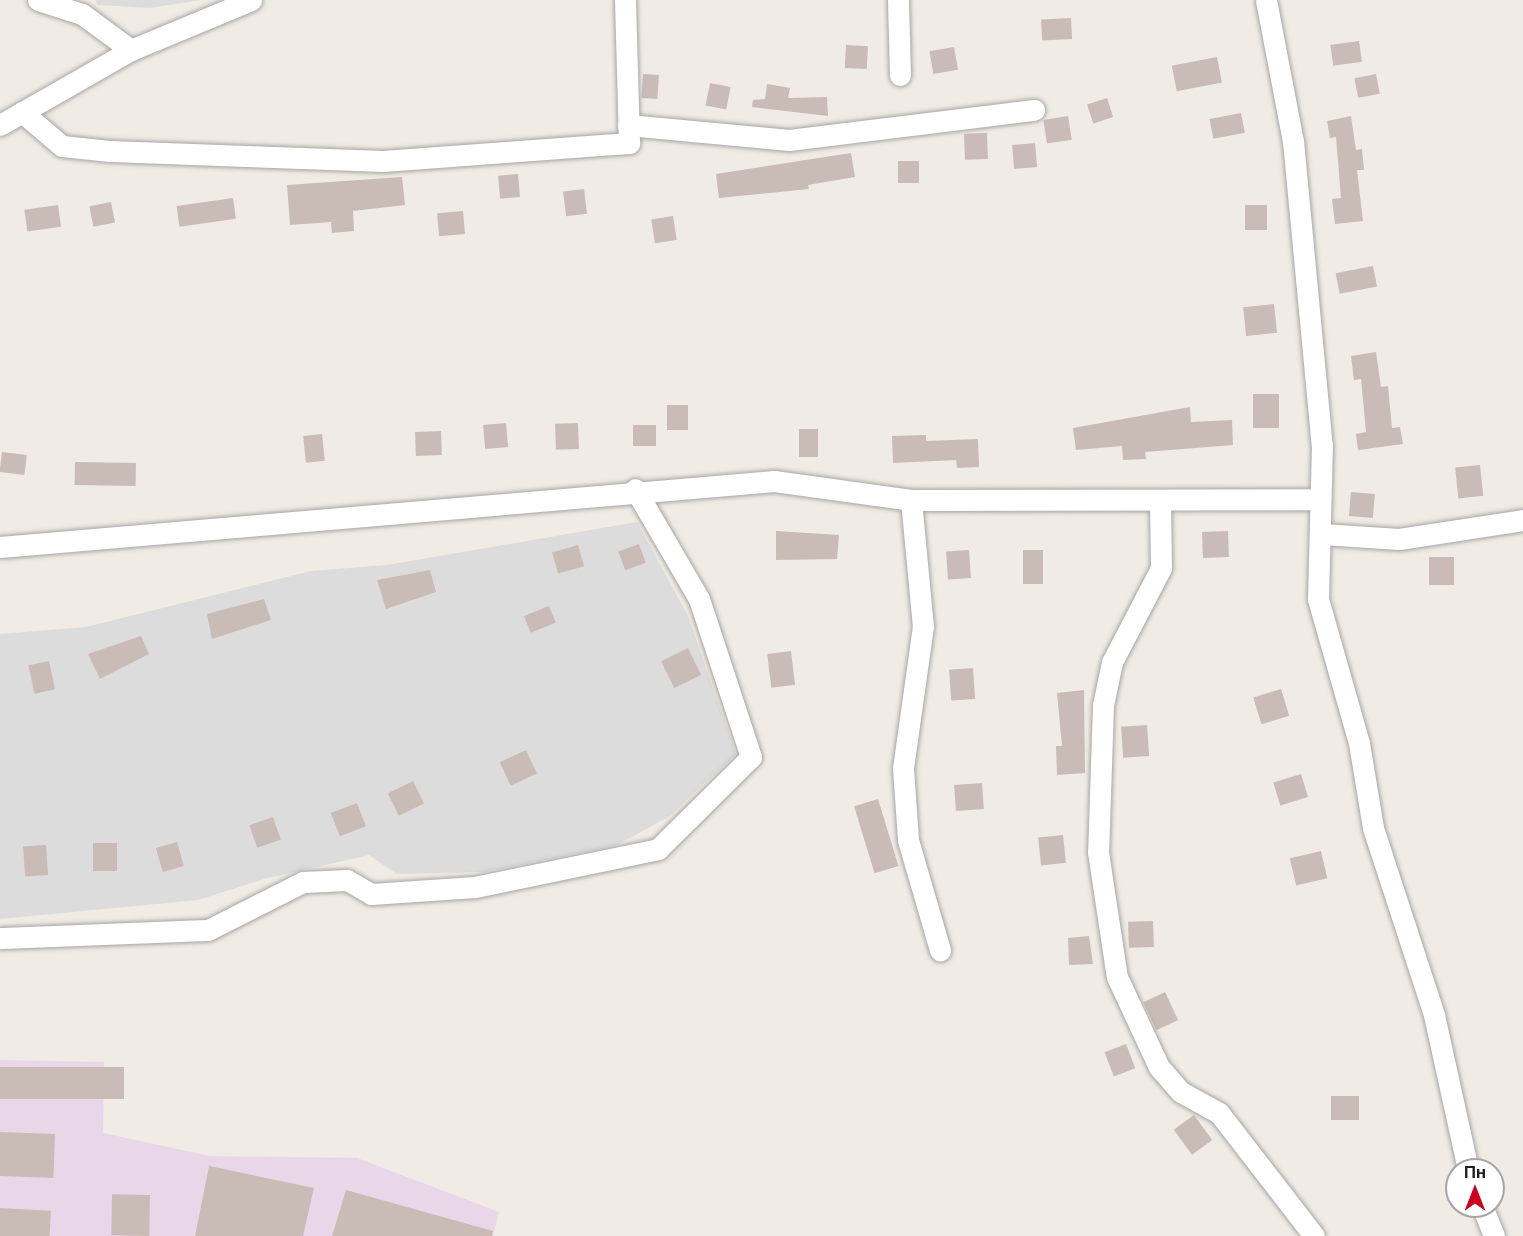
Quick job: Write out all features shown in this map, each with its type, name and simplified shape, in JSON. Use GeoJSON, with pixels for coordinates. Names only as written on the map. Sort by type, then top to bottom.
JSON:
{"type":"FeatureCollection","features":[{"type":"Feature","properties":{"kind":"street"},"geometry":{"type":"LineString","coordinates":[[38,0],[82,14],[131,50]]}},
{"type":"Feature","properties":{"kind":"street"},"geometry":{"type":"LineString","coordinates":[[0,125],[131,50],[251,0]]}},
{"type":"Feature","properties":{"kind":"street"},"geometry":{"type":"LineString","coordinates":[[22,112],[62,146],[383,161],[629,143],[625,0]]}},
{"type":"Feature","properties":{"kind":"street"},"geometry":{"type":"LineString","coordinates":[[898,0],[900,75]]}},
{"type":"Feature","properties":{"kind":"street"},"geometry":{"type":"LineString","coordinates":[[1266,0],[1293,141],[1322,445],[1319,499],[1322,534],[1318,599],[1359,743],[1373,828],[1434,1015],[1465,1158]]}},
{"type":"Feature","properties":{"kind":"street"},"geometry":{"type":"LineString","coordinates":[[628,125],[789,140],[1034,110]]}},
{"type":"Feature","properties":{"kind":"street"},"geometry":{"type":"LineString","coordinates":[[0,547],[635,489],[774,481],[911,500],[1160,502],[1319,499]]}},
{"type":"Feature","properties":{"kind":"street"},"geometry":{"type":"LineString","coordinates":[[0,938],[208,930],[303,882],[347,880],[371,894],[475,887],[658,849],[751,757],[699,599],[635,489]]}},
{"type":"Feature","properties":{"kind":"street"},"geometry":{"type":"LineString","coordinates":[[911,500],[923,626],[903,768],[908,840],[940,950]]}},
{"type":"Feature","properties":{"kind":"street"},"geometry":{"type":"LineString","coordinates":[[1160,502],[1161,568],[1112,662],[1103,705],[1098,852],[1117,977],[1159,1067],[1181,1092],[1219,1113],[1314,1236]]}},
{"type":"Feature","properties":{"kind":"street"},"geometry":{"type":"LineString","coordinates":[[1322,534],[1399,539],[1523,520]]}},
{"type":"Feature","properties":{"kind":"street"},"geometry":{"type":"LineString","coordinates":[[1487,1218],[1494,1236]]}},
{"type":"Feature","properties":{"kind":"shaded area"},"geometry":{"type":"Polygon","coordinates":[[[96,0],[200,0],[150,8],[97,5],[96,0]]]}},
{"type":"Feature","properties":{"kind":"shaded area"},"geometry":{"type":"Polygon","coordinates":[[[637,522],[688,616],[736,754],[670,816],[617,845],[484,872],[397,874],[369,855],[264,879],[198,900],[0,919],[0,634],[86,627],[311,571],[387,565],[637,522]]]}},
{"type":"Feature","properties":{"kind":"shaded area"},"geometry":{"type":"Polygon","coordinates":[[[0,1060],[104,1062],[103,1133],[210,1156],[357,1158],[499,1212],[493,1236],[0,1236],[0,1060]]]}},
{"type":"Feature","properties":{"kind":"building"},"geometry":{"type":"Polygon","coordinates":[[[1071,18],[1072,39],[1042,41],[1041,20],[1071,18]]]}},
{"type":"Feature","properties":{"kind":"building"},"geometry":{"type":"Polygon","coordinates":[[[1359,41],[1362,62],[1333,66],[1330,45],[1359,41]]]}},
{"type":"Feature","properties":{"kind":"building"},"geometry":{"type":"Polygon","coordinates":[[[846,45],[868,46],[867,69],[845,68],[846,45]]]}},
{"type":"Feature","properties":{"kind":"building"},"geometry":{"type":"Polygon","coordinates":[[[954,47],[958,70],[933,74],[929,51],[954,47]]]}},
{"type":"Feature","properties":{"kind":"building"},"geometry":{"type":"Polygon","coordinates":[[[1217,57],[1222,83],[1177,91],[1172,66],[1217,57]]]}},
{"type":"Feature","properties":{"kind":"building"},"geometry":{"type":"Polygon","coordinates":[[[643,74],[659,75],[657,99],[641,98],[643,74]]]}},
{"type":"Feature","properties":{"kind":"building"},"geometry":{"type":"Polygon","coordinates":[[[1376,74],[1380,94],[1358,98],[1354,78],[1376,74]]]}},
{"type":"Feature","properties":{"kind":"building"},"geometry":{"type":"Polygon","coordinates":[[[710,83],[731,87],[726,110],[706,106],[710,83]]]}},
{"type":"Feature","properties":{"kind":"building"},"geometry":{"type":"Polygon","coordinates":[[[767,84],[790,88],[788,98],[827,97],[828,116],[752,107],[753,100],[765,99],[767,84]]]}},
{"type":"Feature","properties":{"kind":"building"},"geometry":{"type":"Polygon","coordinates":[[[1107,98],[1113,117],[1093,124],[1087,104],[1107,98]]]}},
{"type":"Feature","properties":{"kind":"building"},"geometry":{"type":"Polygon","coordinates":[[[1241,113],[1245,133],[1213,139],[1210,119],[1241,113]]]}},
{"type":"Feature","properties":{"kind":"building"},"geometry":{"type":"Polygon","coordinates":[[[1068,116],[1072,140],[1047,144],[1043,120],[1068,116]]]}},
{"type":"Feature","properties":{"kind":"building"},"geometry":{"type":"Polygon","coordinates":[[[1351,116],[1356,150],[1362,149],[1364,170],[1357,170],[1363,221],[1335,224],[1332,199],[1341,198],[1336,137],[1330,138],[1327,121],[1351,116]]]}},
{"type":"Feature","properties":{"kind":"building"},"geometry":{"type":"Polygon","coordinates":[[[987,133],[988,159],[965,160],[964,134],[987,133]]]}},
{"type":"Feature","properties":{"kind":"building"},"geometry":{"type":"Polygon","coordinates":[[[1035,143],[1037,167],[1014,169],[1012,145],[1035,143]]]}},
{"type":"Feature","properties":{"kind":"building"},"geometry":{"type":"Polygon","coordinates":[[[851,153],[855,177],[808,185],[809,189],[719,198],[716,174],[851,153]]]}},
{"type":"Feature","properties":{"kind":"building"},"geometry":{"type":"Polygon","coordinates":[[[898,161],[919,161],[919,183],[898,183],[898,161]]]}},
{"type":"Feature","properties":{"kind":"building"},"geometry":{"type":"Polygon","coordinates":[[[518,174],[520,197],[500,199],[498,176],[518,174]]]}},
{"type":"Feature","properties":{"kind":"building"},"geometry":{"type":"Polygon","coordinates":[[[402,177],[405,205],[353,211],[354,231],[332,233],[331,222],[290,225],[287,185],[402,177]]]}},
{"type":"Feature","properties":{"kind":"building"},"geometry":{"type":"Polygon","coordinates":[[[584,189],[587,214],[566,216],[563,192],[584,189]]]}},
{"type":"Feature","properties":{"kind":"building"},"geometry":{"type":"Polygon","coordinates":[[[233,198],[236,219],[179,227],[177,206],[233,198]]]}},
{"type":"Feature","properties":{"kind":"building"},"geometry":{"type":"Polygon","coordinates":[[[111,202],[115,223],[93,227],[89,206],[111,202]]]}},
{"type":"Feature","properties":{"kind":"building"},"geometry":{"type":"Polygon","coordinates":[[[58,205],[61,227],[27,232],[24,210],[58,205]]]}},
{"type":"Feature","properties":{"kind":"building"},"geometry":{"type":"Polygon","coordinates":[[[1245,205],[1267,205],[1267,230],[1245,230],[1245,205]]]}},
{"type":"Feature","properties":{"kind":"building"},"geometry":{"type":"Polygon","coordinates":[[[463,211],[465,234],[439,236],[437,213],[463,211]]]}},
{"type":"Feature","properties":{"kind":"building"},"geometry":{"type":"Polygon","coordinates":[[[673,216],[677,240],[655,243],[651,219],[673,216]]]}},
{"type":"Feature","properties":{"kind":"building"},"geometry":{"type":"Polygon","coordinates":[[[1373,266],[1377,287],[1340,294],[1336,273],[1373,266]]]}},
{"type":"Feature","properties":{"kind":"building"},"geometry":{"type":"Polygon","coordinates":[[[1274,304],[1277,333],[1246,336],[1243,307],[1274,304]]]}},
{"type":"Feature","properties":{"kind":"building"},"geometry":{"type":"Polygon","coordinates":[[[1376,352],[1381,387],[1388,386],[1392,428],[1400,427],[1403,444],[1358,450],[1356,434],[1366,432],[1361,379],[1354,380],[1351,356],[1376,352]]]}},
{"type":"Feature","properties":{"kind":"building"},"geometry":{"type":"Polygon","coordinates":[[[1253,394],[1279,394],[1279,428],[1253,428],[1253,394]]]}},
{"type":"Feature","properties":{"kind":"building"},"geometry":{"type":"Polygon","coordinates":[[[667,405],[688,405],[688,430],[667,430],[667,405]]]}},
{"type":"Feature","properties":{"kind":"building"},"geometry":{"type":"Polygon","coordinates":[[[1190,407],[1191,422],[1232,420],[1233,445],[1145,452],[1146,459],[1123,460],[1122,446],[1076,450],[1073,428],[1190,407]]]}},
{"type":"Feature","properties":{"kind":"building"},"geometry":{"type":"Polygon","coordinates":[[[506,423],[508,447],[485,449],[483,425],[506,423]]]}},
{"type":"Feature","properties":{"kind":"building"},"geometry":{"type":"Polygon","coordinates":[[[578,423],[579,449],[556,450],[555,424],[578,423]]]}},
{"type":"Feature","properties":{"kind":"building"},"geometry":{"type":"Polygon","coordinates":[[[633,425],[656,425],[656,446],[633,446],[633,425]]]}},
{"type":"Feature","properties":{"kind":"building"},"geometry":{"type":"Polygon","coordinates":[[[799,429],[818,429],[818,457],[799,457],[799,429]]]}},
{"type":"Feature","properties":{"kind":"building"},"geometry":{"type":"Polygon","coordinates":[[[441,431],[442,455],[416,456],[415,432],[441,431]]]}},
{"type":"Feature","properties":{"kind":"building"},"geometry":{"type":"Polygon","coordinates":[[[322,434],[325,461],[306,463],[303,436],[322,434]]]}},
{"type":"Feature","properties":{"kind":"building"},"geometry":{"type":"Polygon","coordinates":[[[926,435],[926,441],[978,439],[979,467],[957,468],[956,460],[893,463],[892,436],[926,435]]]}},
{"type":"Feature","properties":{"kind":"building"},"geometry":{"type":"Polygon","coordinates":[[[2,452],[27,455],[24,475],[0,472],[2,452]]]}},
{"type":"Feature","properties":{"kind":"building"},"geometry":{"type":"Polygon","coordinates":[[[75,462],[136,463],[136,486],[75,485],[75,462]]]}},
{"type":"Feature","properties":{"kind":"building"},"geometry":{"type":"Polygon","coordinates":[[[1480,465],[1483,496],[1458,498],[1455,468],[1480,465]]]}},
{"type":"Feature","properties":{"kind":"building"},"geometry":{"type":"Polygon","coordinates":[[[1351,492],[1375,494],[1373,518],[1349,516],[1351,492]]]}},
{"type":"Feature","properties":{"kind":"building"},"geometry":{"type":"Polygon","coordinates":[[[776,531],[839,535],[837,559],[776,560],[776,531]]]}},
{"type":"Feature","properties":{"kind":"building"},"geometry":{"type":"Polygon","coordinates":[[[1228,531],[1229,557],[1203,558],[1202,532],[1228,531]]]}},
{"type":"Feature","properties":{"kind":"building"},"geometry":{"type":"Polygon","coordinates":[[[639,544],[646,563],[625,570],[618,552],[639,544]]]}},
{"type":"Feature","properties":{"kind":"building"},"geometry":{"type":"Polygon","coordinates":[[[578,545],[584,566],[558,574],[552,552],[578,545]]]}},
{"type":"Feature","properties":{"kind":"building"},"geometry":{"type":"Polygon","coordinates":[[[969,550],[971,578],[948,580],[946,552],[969,550]]]}},
{"type":"Feature","properties":{"kind":"building"},"geometry":{"type":"Polygon","coordinates":[[[1023,550],[1043,550],[1043,584],[1023,584],[1023,550]]]}},
{"type":"Feature","properties":{"kind":"building"},"geometry":{"type":"Polygon","coordinates":[[[1429,557],[1454,557],[1454,585],[1429,585],[1429,557]]]}},
{"type":"Feature","properties":{"kind":"building"},"geometry":{"type":"Polygon","coordinates":[[[430,570],[436,592],[386,609],[377,580],[430,570]]]}},
{"type":"Feature","properties":{"kind":"building"},"geometry":{"type":"Polygon","coordinates":[[[264,599],[271,620],[212,639],[207,614],[264,599]]]}},
{"type":"Feature","properties":{"kind":"building"},"geometry":{"type":"Polygon","coordinates":[[[549,606],[556,623],[531,633],[524,616],[549,606]]]}},
{"type":"Feature","properties":{"kind":"building"},"geometry":{"type":"Polygon","coordinates":[[[141,636],[149,654],[100,679],[88,654],[141,636]]]}},
{"type":"Feature","properties":{"kind":"building"},"geometry":{"type":"Polygon","coordinates":[[[688,648],[701,675],[674,688],[661,661],[688,648]]]}},
{"type":"Feature","properties":{"kind":"building"},"geometry":{"type":"Polygon","coordinates":[[[791,651],[795,685],[771,688],[767,654],[791,651]]]}},
{"type":"Feature","properties":{"kind":"building"},"geometry":{"type":"Polygon","coordinates":[[[49,661],[55,689],[34,694],[28,665],[49,661]]]}},
{"type":"Feature","properties":{"kind":"building"},"geometry":{"type":"Polygon","coordinates":[[[973,668],[975,699],[951,701],[949,670],[973,668]]]}},
{"type":"Feature","properties":{"kind":"building"},"geometry":{"type":"Polygon","coordinates":[[[1281,689],[1289,716],[1261,724],[1253,697],[1281,689]]]}},
{"type":"Feature","properties":{"kind":"building"},"geometry":{"type":"Polygon","coordinates":[[[1084,690],[1085,773],[1057,775],[1056,746],[1062,746],[1057,693],[1084,690]]]}},
{"type":"Feature","properties":{"kind":"building"},"geometry":{"type":"Polygon","coordinates":[[[1147,725],[1149,756],[1123,758],[1121,727],[1147,725]]]}},
{"type":"Feature","properties":{"kind":"building"},"geometry":{"type":"Polygon","coordinates":[[[526,750],[537,774],[511,786],[500,762],[526,750]]]}},
{"type":"Feature","properties":{"kind":"building"},"geometry":{"type":"Polygon","coordinates":[[[1301,774],[1308,797],[1280,805],[1273,782],[1301,774]]]}},
{"type":"Feature","properties":{"kind":"building"},"geometry":{"type":"Polygon","coordinates":[[[413,781],[424,803],[399,816],[388,793],[413,781]]]}},
{"type":"Feature","properties":{"kind":"building"},"geometry":{"type":"Polygon","coordinates":[[[982,783],[984,809],[956,811],[954,785],[982,783]]]}},
{"type":"Feature","properties":{"kind":"building"},"geometry":{"type":"Polygon","coordinates":[[[878,799],[898,866],[875,873],[854,806],[878,799]]]}},
{"type":"Feature","properties":{"kind":"building"},"geometry":{"type":"Polygon","coordinates":[[[357,803],[366,826],[340,836],[331,813],[357,803]]]}},
{"type":"Feature","properties":{"kind":"building"},"geometry":{"type":"Polygon","coordinates":[[[273,817],[281,840],[257,848],[249,825],[273,817]]]}},
{"type":"Feature","properties":{"kind":"building"},"geometry":{"type":"Polygon","coordinates":[[[1063,835],[1066,863],[1041,865],[1038,838],[1063,835]]]}},
{"type":"Feature","properties":{"kind":"building"},"geometry":{"type":"Polygon","coordinates":[[[177,842],[184,866],[163,872],[156,848],[177,842]]]}},
{"type":"Feature","properties":{"kind":"building"},"geometry":{"type":"Polygon","coordinates":[[[93,843],[117,843],[117,871],[93,871],[93,843]]]}},
{"type":"Feature","properties":{"kind":"building"},"geometry":{"type":"Polygon","coordinates":[[[46,845],[48,875],[25,877],[23,847],[46,845]]]}},
{"type":"Feature","properties":{"kind":"building"},"geometry":{"type":"Polygon","coordinates":[[[1321,851],[1327,878],[1296,885],[1290,858],[1321,851]]]}},
{"type":"Feature","properties":{"kind":"building"},"geometry":{"type":"Polygon","coordinates":[[[1153,921],[1154,947],[1129,948],[1128,922],[1153,921]]]}},
{"type":"Feature","properties":{"kind":"building"},"geometry":{"type":"Polygon","coordinates":[[[1089,936],[1093,964],[1069,965],[1068,938],[1089,936]]]}},
{"type":"Feature","properties":{"kind":"building"},"geometry":{"type":"Polygon","coordinates":[[[1165,992],[1178,1020],[1156,1030],[1143,1002],[1165,992]]]}},
{"type":"Feature","properties":{"kind":"building"},"geometry":{"type":"Polygon","coordinates":[[[1126,1044],[1135,1068],[1114,1077],[1105,1052],[1126,1044]]]}},
{"type":"Feature","properties":{"kind":"building"},"geometry":{"type":"Polygon","coordinates":[[[0,1067],[124,1067],[124,1099],[0,1099],[0,1067]]]}},
{"type":"Feature","properties":{"kind":"building"},"geometry":{"type":"Polygon","coordinates":[[[1331,1096],[1359,1096],[1359,1120],[1331,1120],[1331,1096]]]}},
{"type":"Feature","properties":{"kind":"building"},"geometry":{"type":"Polygon","coordinates":[[[1194,1115],[1212,1140],[1192,1155],[1174,1130],[1194,1115]]]}},
{"type":"Feature","properties":{"kind":"building"},"geometry":{"type":"Polygon","coordinates":[[[0,1132],[55,1134],[53,1178],[0,1176],[0,1132]]]}},
{"type":"Feature","properties":{"kind":"building"},"geometry":{"type":"Polygon","coordinates":[[[209,1166],[314,1188],[303,1236],[195,1236],[209,1166]]]}},
{"type":"Feature","properties":{"kind":"building"},"geometry":{"type":"Polygon","coordinates":[[[346,1190],[493,1231],[492,1236],[332,1236],[346,1190]]]}},
{"type":"Feature","properties":{"kind":"building"},"geometry":{"type":"Polygon","coordinates":[[[112,1194],[150,1195],[149,1236],[111,1235],[112,1194]]]}},
{"type":"Feature","properties":{"kind":"building"},"geometry":{"type":"Polygon","coordinates":[[[0,1208],[51,1211],[50,1236],[0,1236],[0,1208]]]}}]}
